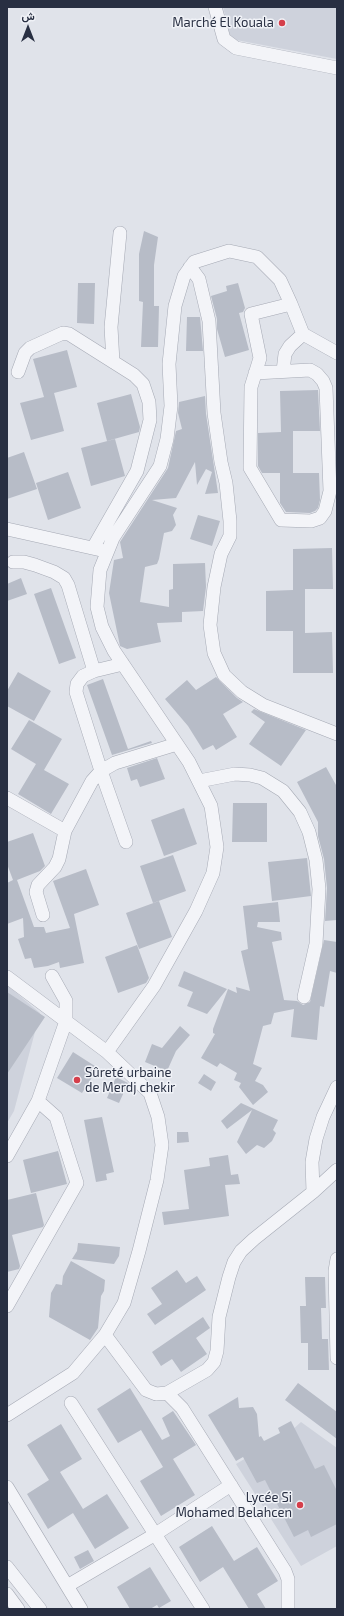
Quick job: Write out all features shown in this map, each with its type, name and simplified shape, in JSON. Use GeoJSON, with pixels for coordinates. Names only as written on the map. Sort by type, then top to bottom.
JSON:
{"type":"FeatureCollection","features":[{"type":"Feature","properties":{"kind":"street"},"geometry":{"type":"LineString","coordinates":[[215,7],[224,39],[236,48],[337,68]]}},
{"type":"Feature","properties":{"kind":"street"},"geometry":{"type":"LineString","coordinates":[[113,362],[110,327],[120,233]]}},
{"type":"Feature","properties":{"kind":"street"},"geometry":{"type":"LineString","coordinates":[[107,1052],[154,986],[196,911],[213,873],[217,847],[211,806],[199,781],[189,762],[114,651],[102,627],[97,607],[100,570],[113,538],[160,466],[167,439],[171,406],[169,364],[175,306],[184,276],[194,262],[229,251],[257,258],[280,280],[303,334],[337,353]]}},
{"type":"Feature","properties":{"kind":"street"},"geometry":{"type":"LineString","coordinates":[[190,267],[199,279],[209,322],[214,414],[221,462],[226,483],[230,521],[230,536],[221,554],[214,587],[210,625],[214,653],[224,675],[242,692],[263,705],[337,734]]}},
{"type":"Feature","properties":{"kind":"street"},"geometry":{"type":"LineString","coordinates":[[255,373],[310,370],[317,374],[323,381],[326,388],[330,491],[325,511],[320,518],[311,521],[281,520],[250,468],[251,387],[255,373],[260,358],[251,314],[291,304]]}},
{"type":"Feature","properties":{"kind":"street"},"geometry":{"type":"LineString","coordinates":[[18,372],[25,353],[30,348],[63,334],[69,334],[134,375],[143,384],[149,402],[150,420],[137,471],[93,548]]}},
{"type":"Feature","properties":{"kind":"street"},"geometry":{"type":"LineString","coordinates":[[283,371],[285,354],[290,346],[303,334]]}},
{"type":"Feature","properties":{"kind":"street"},"geometry":{"type":"LineString","coordinates":[[7,529],[93,548],[108,553]]}},
{"type":"Feature","properties":{"kind":"street"},"geometry":{"type":"LineString","coordinates":[[13,562],[24,562],[35,565],[54,572],[64,578],[68,585],[94,671]]}},
{"type":"Feature","properties":{"kind":"street"},"geometry":{"type":"LineString","coordinates":[[123,664],[94,671],[82,676],[77,684],[76,692],[101,771],[126,842]]}},
{"type":"Feature","properties":{"kind":"street"},"geometry":{"type":"LineString","coordinates":[[43,915],[36,892],[38,885],[55,867],[59,859],[64,831],[92,781],[101,771],[115,763],[177,744]]}},
{"type":"Feature","properties":{"kind":"street"},"geometry":{"type":"LineString","coordinates":[[199,781],[235,774],[250,775],[262,778],[283,791],[300,812],[309,832],[316,860],[319,889],[316,944],[304,997]]}},
{"type":"Feature","properties":{"kind":"street"},"geometry":{"type":"LineString","coordinates":[[7,798],[64,831]]}},
{"type":"Feature","properties":{"kind":"street"},"geometry":{"type":"LineString","coordinates":[[7,1156],[38,1101],[66,1021],[66,1001],[52,976]]}},
{"type":"Feature","properties":{"kind":"street"},"geometry":{"type":"LineString","coordinates":[[7,977],[107,1052],[150,1093],[158,1117],[162,1145],[156,1180],[137,1259],[124,1303],[105,1335],[73,1373],[7,1415]]}},
{"type":"Feature","properties":{"kind":"street"},"geometry":{"type":"LineString","coordinates":[[313,1192],[312,1162],[316,1139],[323,1117],[337,1087]]}},
{"type":"Feature","properties":{"kind":"street"},"geometry":{"type":"LineString","coordinates":[[7,1306],[77,1183],[56,1117],[38,1101]]}},
{"type":"Feature","properties":{"kind":"street"},"geometry":{"type":"LineString","coordinates":[[105,1335],[146,1390],[156,1394],[167,1393],[207,1370],[214,1362],[217,1351],[220,1307],[232,1270],[241,1251],[313,1192],[337,1170]]}},
{"type":"Feature","properties":{"kind":"street"},"geometry":{"type":"LineString","coordinates":[[337,1259],[335,1271],[337,1358]]}},
{"type":"Feature","properties":{"kind":"street"},"geometry":{"type":"LineString","coordinates":[[167,1393],[182,1408],[285,1571],[288,1579],[288,1609]]}},
{"type":"Feature","properties":{"kind":"street"},"geometry":{"type":"LineString","coordinates":[[71,1403],[154,1535],[203,1609]]}},
{"type":"Feature","properties":{"kind":"street"},"geometry":{"type":"LineString","coordinates":[[68,1586],[154,1535],[231,1485]]}},
{"type":"Feature","properties":{"kind":"street"},"geometry":{"type":"LineString","coordinates":[[7,1487],[81,1609]]}},
{"type":"Feature","properties":{"kind":"street"},"geometry":{"type":"LineString","coordinates":[[7,1567],[40,1609]]}},
{"type":"Feature","properties":{"kind":"street"},"geometry":{"type":"LineString","coordinates":[[7,1594],[18,1609]]}},
{"type":"Feature","properties":{"kind":"shaded area","name":"Marché El Kouala"},"geometry":{"type":"Polygon","coordinates":[[[223,7],[337,7],[337,59],[231,39],[223,7]]]}},
{"type":"Feature","properties":{"kind":"shaded area"},"geometry":{"type":"Polygon","coordinates":[[[7,985],[40,1013],[14,1111],[7,1123],[7,985]]]}},
{"type":"Feature","properties":{"kind":"shaded area","name":"Lycée Si Mohamed Belahcen"},"geometry":{"type":"Polygon","coordinates":[[[301,1422],[337,1448],[337,1546],[301,1566],[236,1464],[290,1432],[301,1422]]]}},
{"type":"Feature","properties":{"kind":"building"},"geometry":{"type":"Polygon","coordinates":[[[144,231],[158,237],[154,265],[154,306],[159,306],[158,347],[141,347],[143,302],[139,301],[139,254],[144,231]]]}},
{"type":"Feature","properties":{"kind":"building"},"geometry":{"type":"Polygon","coordinates":[[[78,283],[95,283],[94,324],[77,323],[78,283]]]}},
{"type":"Feature","properties":{"kind":"building"},"geometry":{"type":"Polygon","coordinates":[[[238,283],[245,308],[243,312],[239,313],[249,350],[225,357],[217,329],[217,319],[211,296],[227,291],[226,286],[238,283]]]}},
{"type":"Feature","properties":{"kind":"building"},"geometry":{"type":"Polygon","coordinates":[[[187,317],[200,317],[203,351],[186,351],[187,317]]]}},
{"type":"Feature","properties":{"kind":"building"},"geometry":{"type":"Polygon","coordinates":[[[67,350],[77,387],[54,393],[64,431],[31,440],[20,403],[44,397],[33,359],[67,350]]]}},
{"type":"Feature","properties":{"kind":"building"},"geometry":{"type":"Polygon","coordinates":[[[318,390],[320,431],[293,431],[293,473],[319,473],[320,500],[318,508],[310,513],[286,512],[280,503],[280,473],[262,473],[258,466],[258,433],[281,432],[280,391],[318,390]]]}},
{"type":"Feature","properties":{"kind":"building"},"geometry":{"type":"Polygon","coordinates":[[[131,394],[140,427],[139,432],[107,441],[97,403],[131,394]]]}},
{"type":"Feature","properties":{"kind":"building"},"geometry":{"type":"Polygon","coordinates":[[[205,396],[206,414],[218,493],[205,494],[212,472],[206,469],[197,485],[195,462],[176,498],[152,500],[177,508],[173,515],[176,525],[172,531],[164,533],[157,564],[145,567],[140,602],[169,607],[169,590],[173,589],[173,564],[205,563],[206,587],[203,611],[182,612],[182,622],[157,623],[161,642],[127,649],[120,646],[109,593],[114,560],[123,558],[120,542],[168,468],[176,431],[182,429],[178,413],[179,402],[205,396]]]}},
{"type":"Feature","properties":{"kind":"building"},"geometry":{"type":"Polygon","coordinates":[[[115,439],[125,476],[91,486],[81,448],[115,439]]]}},
{"type":"Feature","properties":{"kind":"building"},"geometry":{"type":"Polygon","coordinates":[[[24,452],[37,489],[7,499],[7,458],[24,452]]]}},
{"type":"Feature","properties":{"kind":"building"},"geometry":{"type":"Polygon","coordinates":[[[68,472],[81,508],[48,520],[36,483],[68,472]]]}},
{"type":"Feature","properties":{"kind":"building"},"geometry":{"type":"Polygon","coordinates":[[[198,515],[220,521],[212,546],[190,539],[198,515]]]}},
{"type":"Feature","properties":{"kind":"building"},"geometry":{"type":"Polygon","coordinates":[[[332,548],[333,589],[305,589],[305,633],[332,632],[333,673],[293,673],[293,631],[266,631],[266,591],[293,590],[293,549],[332,548]]]}},
{"type":"Feature","properties":{"kind":"building"},"geometry":{"type":"Polygon","coordinates":[[[21,578],[27,594],[7,601],[7,584],[21,578]]]}},
{"type":"Feature","properties":{"kind":"building"},"geometry":{"type":"Polygon","coordinates":[[[51,588],[76,658],[59,664],[34,594],[51,588]]]}},
{"type":"Feature","properties":{"kind":"building"},"geometry":{"type":"Polygon","coordinates":[[[18,672],[51,691],[34,721],[7,706],[7,691],[18,672]]]}},
{"type":"Feature","properties":{"kind":"building"},"geometry":{"type":"Polygon","coordinates":[[[216,677],[243,702],[223,714],[237,737],[216,750],[213,745],[203,750],[188,726],[165,699],[187,680],[196,690],[216,677]]]}},
{"type":"Feature","properties":{"kind":"building"},"geometry":{"type":"Polygon","coordinates":[[[103,679],[128,749],[151,741],[152,743],[112,755],[87,685],[103,679]]]}},
{"type":"Feature","properties":{"kind":"building"},"geometry":{"type":"Polygon","coordinates":[[[254,709],[306,730],[281,766],[249,744],[265,722],[251,712],[254,709]]]}},
{"type":"Feature","properties":{"kind":"building"},"geometry":{"type":"Polygon","coordinates":[[[29,720],[62,739],[44,770],[69,784],[51,814],[18,794],[36,764],[11,749],[29,720]]]}},
{"type":"Feature","properties":{"kind":"building"},"geometry":{"type":"Polygon","coordinates":[[[157,758],[165,779],[140,787],[137,779],[131,781],[127,768],[157,758]]]}},
{"type":"Feature","properties":{"kind":"building"},"geometry":{"type":"Polygon","coordinates":[[[326,767],[336,785],[337,796],[337,920],[325,921],[327,888],[324,859],[318,836],[318,822],[297,782],[326,767]]]}},
{"type":"Feature","properties":{"kind":"building"},"geometry":{"type":"Polygon","coordinates":[[[233,803],[267,803],[267,842],[232,842],[233,803]]]}},
{"type":"Feature","properties":{"kind":"building"},"geometry":{"type":"Polygon","coordinates":[[[184,808],[197,844],[164,856],[151,820],[184,808]]]}},
{"type":"Feature","properties":{"kind":"building"},"geometry":{"type":"Polygon","coordinates":[[[33,833],[45,866],[40,871],[17,880],[34,927],[44,927],[46,933],[70,928],[53,881],[86,869],[99,905],[74,914],[84,963],[60,968],[59,962],[48,966],[34,968],[31,958],[25,959],[18,939],[24,937],[23,918],[7,924],[7,883],[13,880],[7,864],[7,842],[33,833]]]}},
{"type":"Feature","properties":{"kind":"building"},"geometry":{"type":"Polygon","coordinates":[[[173,855],[186,891],[153,903],[140,866],[173,855]]]}},
{"type":"Feature","properties":{"kind":"building"},"geometry":{"type":"Polygon","coordinates":[[[307,858],[311,896],[272,901],[268,862],[307,858]]]}},
{"type":"Feature","properties":{"kind":"building"},"geometry":{"type":"Polygon","coordinates":[[[159,901],[172,937],[139,949],[126,913],[159,901]]]}},
{"type":"Feature","properties":{"kind":"building"},"geometry":{"type":"Polygon","coordinates":[[[278,902],[280,922],[258,922],[257,927],[281,932],[282,940],[272,942],[284,1000],[297,1001],[303,1005],[310,1002],[324,940],[337,942],[337,973],[330,971],[324,1007],[320,1006],[317,1040],[291,1037],[294,1009],[274,1013],[271,1024],[263,1026],[253,1064],[262,1068],[255,1081],[263,1085],[268,1092],[253,1105],[239,1087],[241,1083],[234,1080],[237,1073],[220,1063],[217,1067],[201,1058],[215,1034],[213,1033],[213,1029],[228,989],[237,993],[236,987],[250,991],[241,951],[248,949],[243,906],[278,902]]]}},
{"type":"Feature","properties":{"kind":"building"},"geometry":{"type":"Polygon","coordinates":[[[137,945],[149,978],[146,983],[118,993],[105,957],[137,945]]]}},
{"type":"Feature","properties":{"kind":"building"},"geometry":{"type":"Polygon","coordinates":[[[184,971],[227,989],[207,1014],[187,1006],[193,992],[178,986],[184,971]]]}},
{"type":"Feature","properties":{"kind":"building"},"geometry":{"type":"Polygon","coordinates":[[[7,992],[45,1017],[7,1074],[7,992]]]}},
{"type":"Feature","properties":{"kind":"building"},"geometry":{"type":"Polygon","coordinates":[[[180,1026],[190,1035],[176,1051],[167,1071],[145,1062],[152,1044],[162,1048],[180,1026]]]}},
{"type":"Feature","properties":{"kind":"building"},"geometry":{"type":"Polygon","coordinates":[[[73,1052],[98,1068],[82,1093],[57,1078],[73,1052]]]}},
{"type":"Feature","properties":{"kind":"building"},"geometry":{"type":"Polygon","coordinates":[[[204,1074],[216,1082],[211,1091],[198,1083],[204,1074]]]}},
{"type":"Feature","properties":{"kind":"building"},"geometry":{"type":"Polygon","coordinates":[[[116,1077],[128,1083],[119,1103],[107,1098],[116,1077]]]}},
{"type":"Feature","properties":{"kind":"building"},"geometry":{"type":"Polygon","coordinates":[[[241,1103],[278,1120],[273,1130],[276,1133],[272,1141],[264,1148],[257,1145],[246,1154],[237,1142],[252,1110],[227,1129],[221,1121],[241,1103]]]}},
{"type":"Feature","properties":{"kind":"building"},"geometry":{"type":"Polygon","coordinates":[[[102,1117],[114,1172],[106,1174],[107,1180],[96,1182],[84,1120],[102,1117]]]}},
{"type":"Feature","properties":{"kind":"building"},"geometry":{"type":"Polygon","coordinates":[[[177,1132],[188,1132],[189,1142],[177,1143],[177,1132]]]}},
{"type":"Feature","properties":{"kind":"building"},"geometry":{"type":"Polygon","coordinates":[[[58,1151],[67,1184],[31,1193],[23,1160],[58,1151]]]}},
{"type":"Feature","properties":{"kind":"building"},"geometry":{"type":"Polygon","coordinates":[[[228,1155],[231,1175],[238,1174],[240,1184],[225,1185],[229,1216],[164,1225],[162,1212],[189,1209],[184,1170],[210,1166],[209,1158],[228,1155]]]}},
{"type":"Feature","properties":{"kind":"building"},"geometry":{"type":"Polygon","coordinates":[[[36,1193],[44,1225],[43,1227],[12,1235],[20,1266],[19,1269],[7,1272],[7,1200],[36,1193]]]}},
{"type":"Feature","properties":{"kind":"building"},"geometry":{"type":"Polygon","coordinates":[[[78,1243],[120,1247],[119,1256],[114,1264],[72,1259],[77,1251],[78,1243]]]}},
{"type":"Feature","properties":{"kind":"building"},"geometry":{"type":"Polygon","coordinates":[[[71,1261],[105,1280],[104,1291],[101,1296],[98,1328],[90,1340],[49,1317],[51,1293],[56,1284],[62,1285],[63,1276],[71,1261]]]}},
{"type":"Feature","properties":{"kind":"building"},"geometry":{"type":"Polygon","coordinates":[[[177,1270],[186,1283],[197,1276],[206,1290],[155,1325],[147,1314],[162,1304],[151,1288],[177,1270]]]}},
{"type":"Feature","properties":{"kind":"building"},"geometry":{"type":"Polygon","coordinates":[[[305,1277],[325,1277],[326,1308],[321,1308],[322,1339],[328,1339],[329,1370],[308,1370],[308,1343],[301,1343],[300,1306],[306,1306],[305,1277]]]}},
{"type":"Feature","properties":{"kind":"building"},"geometry":{"type":"Polygon","coordinates":[[[203,1317],[210,1328],[196,1338],[207,1354],[181,1372],[172,1359],[161,1366],[152,1352],[203,1317]]]}},
{"type":"Feature","properties":{"kind":"building"},"geometry":{"type":"Polygon","coordinates":[[[298,1383],[337,1412],[337,1439],[285,1400],[298,1383]]]}},
{"type":"Feature","properties":{"kind":"building"},"geometry":{"type":"Polygon","coordinates":[[[130,1388],[162,1440],[170,1436],[162,1418],[173,1411],[196,1445],[173,1459],[195,1495],[161,1516],[140,1481],[163,1467],[141,1430],[118,1443],[97,1409],[130,1388]]]}},
{"type":"Feature","properties":{"kind":"building","name":"Lycée Si Mohamed Belahcen"},"geometry":{"type":"Polygon","coordinates":[[[238,1397],[239,1408],[253,1407],[257,1414],[259,1437],[261,1436],[264,1441],[280,1433],[278,1428],[291,1421],[315,1469],[324,1465],[337,1491],[337,1524],[311,1537],[308,1530],[294,1537],[265,1480],[257,1483],[243,1457],[236,1461],[208,1415],[238,1397]]]}},
{"type":"Feature","properties":{"kind":"building"},"geometry":{"type":"Polygon","coordinates":[[[61,1424],[82,1459],[60,1472],[83,1509],[107,1494],[129,1528],[95,1549],[73,1513],[48,1529],[27,1494],[49,1480],[27,1445],[61,1424]]]}},
{"type":"Feature","properties":{"kind":"building"},"geometry":{"type":"Polygon","coordinates":[[[212,1526],[234,1561],[257,1547],[278,1581],[257,1594],[266,1609],[249,1609],[223,1567],[200,1582],[179,1547],[212,1526]]]}},
{"type":"Feature","properties":{"kind":"building"},"geometry":{"type":"Polygon","coordinates":[[[88,1550],[94,1561],[80,1569],[74,1557],[88,1550]]]}},
{"type":"Feature","properties":{"kind":"building"},"geometry":{"type":"Polygon","coordinates":[[[150,1567],[171,1601],[159,1608],[157,1605],[150,1609],[130,1609],[117,1587],[150,1567]]]}},
{"type":"Feature","properties":{"kind":"place","name":"Marché El Kouala"},"geometry":{"type":"Point","coordinates":[282,23]}},
{"type":"Feature","properties":{"kind":"place","name":"Sûreté urbaine de Merdj chekir"},"geometry":{"type":"Point","coordinates":[77,1080]}},
{"type":"Feature","properties":{"kind":"place","name":"Lycée Si Mohamed Belahcen"},"geometry":{"type":"Point","coordinates":[300,1505]}}]}
